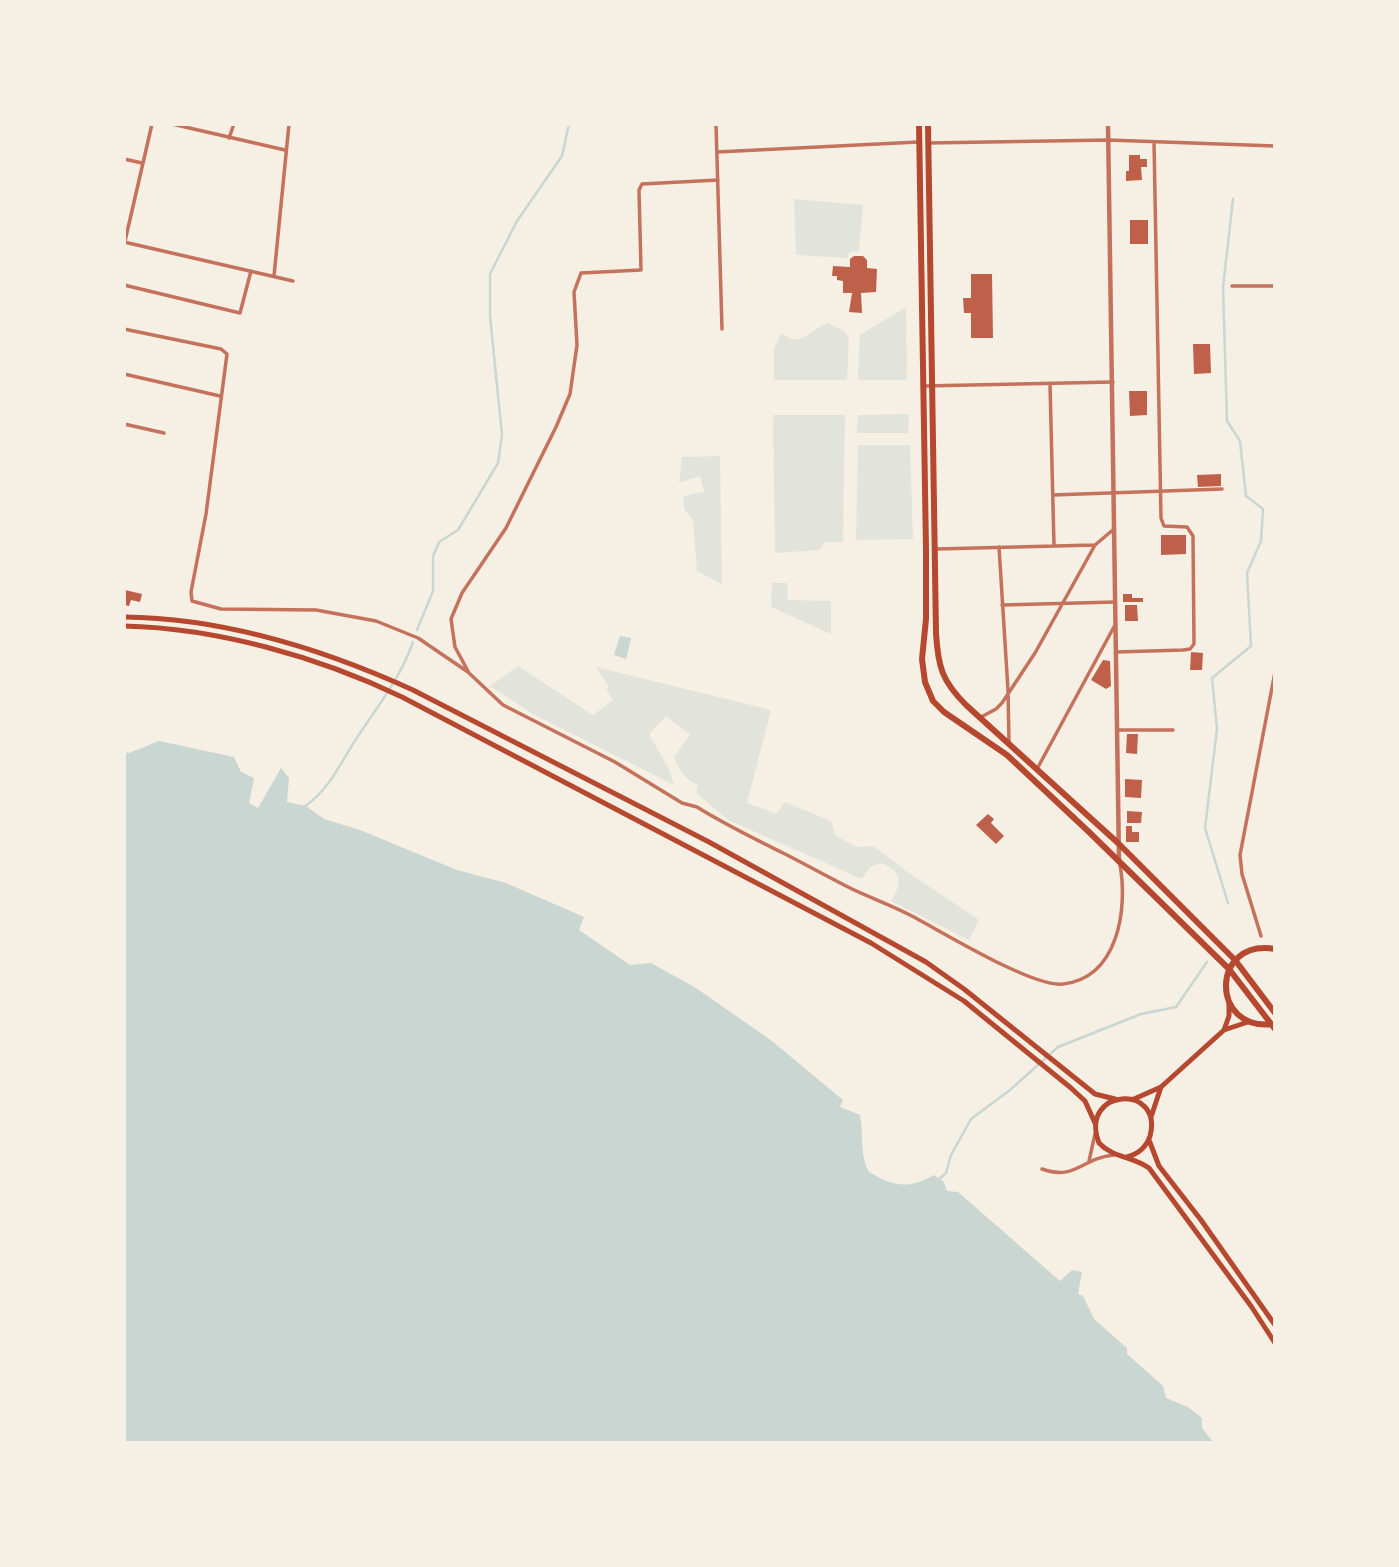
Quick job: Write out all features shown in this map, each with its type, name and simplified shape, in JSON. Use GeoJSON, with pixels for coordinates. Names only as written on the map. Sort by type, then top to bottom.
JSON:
{"type":"FeatureCollection","features":[{"type":"Feature","properties":{"kind":"main road"},"geometry":{"type":"LineString","coordinates":[[919,124],[926,610],[922,659],[927,691],[944,712],[1007,755],[1119,862],[1229,969],[1274,1026]]}},
{"type":"Feature","properties":{"kind":"main road"},"geometry":{"type":"LineString","coordinates":[[928,124],[936,633],[939,665],[945,681],[979,718],[1118,843],[1235,960],[1275,1013]]}},
{"type":"Feature","properties":{"kind":"main road"},"geometry":{"type":"LineString","coordinates":[[124,617],[206,624],[276,640],[366,669],[413,690],[709,842],[926,962],[964,989],[1095,1094],[1115,1099],[1133,1099],[1161,1087],[1224,1030],[1248,1022]]}},
{"type":"Feature","properties":{"kind":"main road"},"geometry":{"type":"LineString","coordinates":[[124,626],[153,626],[204,633],[291,656],[373,683],[479,737],[871,943],[920,972],[964,1001],[1071,1088],[1085,1101],[1095,1123]]}},
{"type":"Feature","properties":{"kind":"main road"},"geometry":{"type":"LineString","coordinates":[[1224,1030],[1229,1016],[1225,980],[1229,969],[1235,960],[1254,949],[1275,949]]}},
{"type":"Feature","properties":{"kind":"main road"},"geometry":{"type":"LineString","coordinates":[[1229,1004],[1237,1015],[1248,1022],[1274,1026]]}},
{"type":"Feature","properties":{"kind":"main road"},"geometry":{"type":"LineString","coordinates":[[1161,1087],[1151,1117],[1149,1139],[1159,1166],[1201,1220],[1275,1325]]}},
{"type":"Feature","properties":{"kind":"main road"},"geometry":{"type":"LineString","coordinates":[[1115,1099],[1100,1112],[1095,1123],[1095,1134],[1099,1143],[1114,1155],[1127,1157],[1149,1168],[1251,1306],[1275,1343]]}},
{"type":"Feature","properties":{"kind":"main road"},"geometry":{"type":"LineString","coordinates":[[1133,1099],[1144,1106],[1151,1117]]}},
{"type":"Feature","properties":{"kind":"main road"},"geometry":{"type":"LineString","coordinates":[[1127,1157],[1143,1149],[1149,1139]]}},
{"type":"Feature","properties":{"kind":"street"},"geometry":{"type":"LineString","coordinates":[[152,124],[124,243],[293,281]]}},
{"type":"Feature","properties":{"kind":"street"},"geometry":{"type":"LineString","coordinates":[[172,124],[285,150]]}},
{"type":"Feature","properties":{"kind":"street"},"geometry":{"type":"LineString","coordinates":[[229,138],[234,124]]}},
{"type":"Feature","properties":{"kind":"street"},"geometry":{"type":"LineString","coordinates":[[274,276],[289,124]]}},
{"type":"Feature","properties":{"kind":"street"},"geometry":{"type":"LineString","coordinates":[[716,124],[722,329]]}},
{"type":"Feature","properties":{"kind":"street"},"geometry":{"type":"LineString","coordinates":[[124,329],[225,351],[208,496],[191,592],[192,601],[221,609],[316,610],[366,619],[413,636],[469,673],[503,705],[615,762],[682,803],[697,807],[988,957],[1046,983],[1061,985],[1090,975],[1107,959],[1115,937],[1121,905],[1108,124]]}},
{"type":"Feature","properties":{"kind":"street"},"geometry":{"type":"LineString","coordinates":[[928,143],[1108,140],[1275,146]]}},
{"type":"Feature","properties":{"kind":"street"},"geometry":{"type":"LineString","coordinates":[[717,152],[919,142]]}},
{"type":"Feature","properties":{"kind":"street"},"geometry":{"type":"LineString","coordinates":[[1116,652],[1182,650],[1190,649],[1195,644],[1193,536],[1187,527],[1163,525],[1160,492],[1154,142]]}},
{"type":"Feature","properties":{"kind":"street"},"geometry":{"type":"LineString","coordinates":[[124,159],[142,163]]}},
{"type":"Feature","properties":{"kind":"street"},"geometry":{"type":"LineString","coordinates":[[469,673],[454,647],[451,619],[462,593],[506,528],[570,394],[577,345],[574,292],[581,273],[641,270],[639,190],[642,184],[719,180]]}},
{"type":"Feature","properties":{"kind":"street"},"geometry":{"type":"LineString","coordinates":[[124,285],[240,313],[251,271]]}},
{"type":"Feature","properties":{"kind":"street"},"geometry":{"type":"LineString","coordinates":[[1232,286],[1275,286]]}},
{"type":"Feature","properties":{"kind":"street"},"geometry":{"type":"LineString","coordinates":[[124,374],[220,396]]}},
{"type":"Feature","properties":{"kind":"street"},"geometry":{"type":"LineString","coordinates":[[923,386],[1113,382]]}},
{"type":"Feature","properties":{"kind":"street"},"geometry":{"type":"LineString","coordinates":[[1050,384],[1054,546]]}},
{"type":"Feature","properties":{"kind":"street"},"geometry":{"type":"LineString","coordinates":[[124,424],[164,433]]}},
{"type":"Feature","properties":{"kind":"street"},"geometry":{"type":"LineString","coordinates":[[1053,495],[1222,489]]}},
{"type":"Feature","properties":{"kind":"street"},"geometry":{"type":"LineString","coordinates":[[979,718],[996,709],[1035,653],[1094,545],[1115,527]]}},
{"type":"Feature","properties":{"kind":"street"},"geometry":{"type":"LineString","coordinates":[[935,549],[1094,545]]}},
{"type":"Feature","properties":{"kind":"street"},"geometry":{"type":"LineString","coordinates":[[999,547],[1009,743]]}},
{"type":"Feature","properties":{"kind":"street"},"geometry":{"type":"LineString","coordinates":[[1002,605],[1115,603]]}},
{"type":"Feature","properties":{"kind":"street"},"geometry":{"type":"LineString","coordinates":[[1037,769],[1115,625]]}},
{"type":"Feature","properties":{"kind":"street"},"geometry":{"type":"LineString","coordinates":[[1261,936],[1242,874],[1240,855],[1275,672]]}},
{"type":"Feature","properties":{"kind":"street"},"geometry":{"type":"LineString","coordinates":[[1119,730],[1173,730]]}},
{"type":"Feature","properties":{"kind":"street"},"geometry":{"type":"LineString","coordinates":[[1089,1161],[1095,1134]]}},
{"type":"Feature","properties":{"kind":"street"},"geometry":{"type":"LineString","coordinates":[[1042,1169],[1069,1173],[1098,1157],[1114,1155]]}},
{"type":"Feature","properties":{"kind":"shaded area"},"geometry":{"type":"Polygon","coordinates":[[[794,199],[863,205],[859,251],[850,252],[847,258],[796,255],[794,199]]]}},
{"type":"Feature","properties":{"kind":"shaded area"},"geometry":{"type":"Polygon","coordinates":[[[906,307],[907,380],[858,380],[860,335],[906,307]]]}},
{"type":"Feature","properties":{"kind":"shaded area"},"geometry":{"type":"Polygon","coordinates":[[[828,323],[845,332],[849,338],[847,380],[774,380],[774,348],[782,333],[789,338],[800,339],[828,323]]]}},
{"type":"Feature","properties":{"kind":"shaded area"},"geometry":{"type":"Polygon","coordinates":[[[909,414],[908,433],[857,433],[858,415],[909,414]]]}},
{"type":"Feature","properties":{"kind":"shaded area"},"geometry":{"type":"Polygon","coordinates":[[[773,415],[845,415],[843,542],[824,542],[820,550],[775,553],[773,415]]]}},
{"type":"Feature","properties":{"kind":"shaded area"},"geometry":{"type":"Polygon","coordinates":[[[858,445],[910,445],[913,539],[856,540],[858,445]]]}},
{"type":"Feature","properties":{"kind":"shaded area"},"geometry":{"type":"Polygon","coordinates":[[[720,456],[722,584],[697,571],[693,520],[684,509],[683,496],[704,492],[700,476],[679,483],[682,457],[720,456]]]}},
{"type":"Feature","properties":{"kind":"shaded area"},"geometry":{"type":"Polygon","coordinates":[[[772,583],[787,583],[788,600],[831,601],[831,634],[771,607],[772,583]]]}},
{"type":"Feature","properties":{"kind":"shaded area"},"geometry":{"type":"Polygon","coordinates":[[[620,636],[631,638],[626,659],[614,655],[620,636]]]}},
{"type":"Feature","properties":{"kind":"shaded area"},"geometry":{"type":"Polygon","coordinates":[[[518,666],[593,715],[613,700],[606,690],[609,687],[596,667],[771,710],[747,803],[776,814],[785,802],[831,821],[836,836],[857,847],[874,846],[979,920],[969,940],[891,901],[899,883],[897,874],[888,866],[881,863],[870,867],[862,879],[728,820],[696,793],[698,785],[689,780],[681,770],[674,757],[690,735],[666,716],[649,734],[669,769],[674,785],[531,713],[490,686],[518,666]]]}},
{"type":"Feature","properties":{"kind":"shaded area"},"geometry":{"type":"Polygon","coordinates":[[[159,741],[234,757],[241,772],[254,778],[249,803],[258,808],[281,768],[289,778],[287,802],[306,806],[324,819],[360,830],[457,870],[506,883],[584,917],[579,930],[630,965],[651,963],[696,988],[772,1041],[843,1100],[840,1107],[860,1115],[863,1151],[869,1172],[901,1184],[916,1183],[934,1175],[944,1182],[947,1191],[958,1192],[1060,1281],[1072,1270],[1082,1272],[1078,1294],[1083,1296],[1094,1319],[1127,1348],[1127,1354],[1163,1386],[1166,1398],[1188,1407],[1202,1418],[1202,1428],[1214,1443],[124,1443],[124,752],[129,753],[159,741]]]}},
{"type":"Feature","properties":{"kind":"building"},"geometry":{"type":"Polygon","coordinates":[[[1129,155],[1140,155],[1140,159],[1147,159],[1147,167],[1141,167],[1142,180],[1126,181],[1129,155]]]}},
{"type":"Feature","properties":{"kind":"building"},"geometry":{"type":"Polygon","coordinates":[[[1130,220],[1148,220],[1148,244],[1130,244],[1130,220]]]}},
{"type":"Feature","properties":{"kind":"building"},"geometry":{"type":"Polygon","coordinates":[[[863,256],[867,260],[867,268],[877,269],[876,292],[861,293],[862,313],[849,312],[852,293],[843,293],[843,281],[832,276],[833,266],[850,267],[850,259],[863,256]]]}},
{"type":"Feature","properties":{"kind":"building"},"geometry":{"type":"Polygon","coordinates":[[[971,274],[992,274],[993,338],[971,338],[971,313],[964,313],[963,298],[971,298],[971,274]]]}},
{"type":"Feature","properties":{"kind":"building"},"geometry":{"type":"Polygon","coordinates":[[[1193,344],[1210,344],[1211,373],[1194,374],[1193,344]]]}},
{"type":"Feature","properties":{"kind":"building"},"geometry":{"type":"Polygon","coordinates":[[[1129,391],[1147,391],[1147,415],[1130,416],[1129,391]]]}},
{"type":"Feature","properties":{"kind":"building"},"geometry":{"type":"Polygon","coordinates":[[[1221,474],[1221,486],[1198,487],[1197,475],[1221,474]]]}},
{"type":"Feature","properties":{"kind":"building"},"geometry":{"type":"Polygon","coordinates":[[[1161,535],[1186,535],[1186,554],[1161,555],[1161,535]]]}},
{"type":"Feature","properties":{"kind":"building"},"geometry":{"type":"Polygon","coordinates":[[[125,590],[142,594],[140,602],[131,600],[129,606],[124,605],[125,590]]]}},
{"type":"Feature","properties":{"kind":"building"},"geometry":{"type":"Polygon","coordinates":[[[1123,594],[1132,594],[1132,598],[1143,598],[1143,602],[1123,602],[1123,594]]]}},
{"type":"Feature","properties":{"kind":"building"},"geometry":{"type":"Polygon","coordinates":[[[1125,605],[1137,605],[1138,621],[1125,621],[1125,605]]]}},
{"type":"Feature","properties":{"kind":"building"},"geometry":{"type":"Polygon","coordinates":[[[1191,652],[1203,653],[1202,670],[1190,670],[1191,652]]]}},
{"type":"Feature","properties":{"kind":"building"},"geometry":{"type":"Polygon","coordinates":[[[1103,660],[1110,661],[1111,686],[1106,689],[1091,680],[1103,660]]]}},
{"type":"Feature","properties":{"kind":"building"},"geometry":{"type":"Polygon","coordinates":[[[1127,734],[1138,734],[1137,754],[1126,753],[1127,734]]]}},
{"type":"Feature","properties":{"kind":"building"},"geometry":{"type":"Polygon","coordinates":[[[1125,779],[1142,780],[1141,798],[1125,797],[1125,779]]]}},
{"type":"Feature","properties":{"kind":"building"},"geometry":{"type":"Polygon","coordinates":[[[1127,811],[1142,812],[1141,823],[1127,823],[1127,811]]]}},
{"type":"Feature","properties":{"kind":"building"},"geometry":{"type":"Polygon","coordinates":[[[988,814],[994,819],[991,823],[1004,836],[996,844],[976,825],[988,814]]]}},
{"type":"Feature","properties":{"kind":"building"},"geometry":{"type":"Polygon","coordinates":[[[1126,826],[1132,826],[1132,832],[1139,832],[1139,842],[1126,842],[1126,826]]]}},
{"type":"Feature","properties":{"kind":"waterway"},"geometry":{"type":"LineString","coordinates":[[417,630],[433,591],[433,556],[439,542],[458,530],[498,463],[502,435],[490,316],[490,274],[517,221],[562,156],[569,124]]}},
{"type":"Feature","properties":{"kind":"waterway"},"geometry":{"type":"LineString","coordinates":[[1228,903],[1205,828],[1217,729],[1212,678],[1251,646],[1247,573],[1261,541],[1263,509],[1246,496],[1240,441],[1227,421],[1223,287],[1233,199]]}},
{"type":"Feature","properties":{"kind":"waterway"},"geometry":{"type":"LineString","coordinates":[[304,807],[320,793],[333,776],[395,681],[413,642]]}},
{"type":"Feature","properties":{"kind":"waterway"},"geometry":{"type":"LineString","coordinates":[[937,1181],[946,1173],[951,1155],[971,1119],[1010,1090],[1058,1047],[1141,1014],[1176,1007],[1207,962]]}}]}
